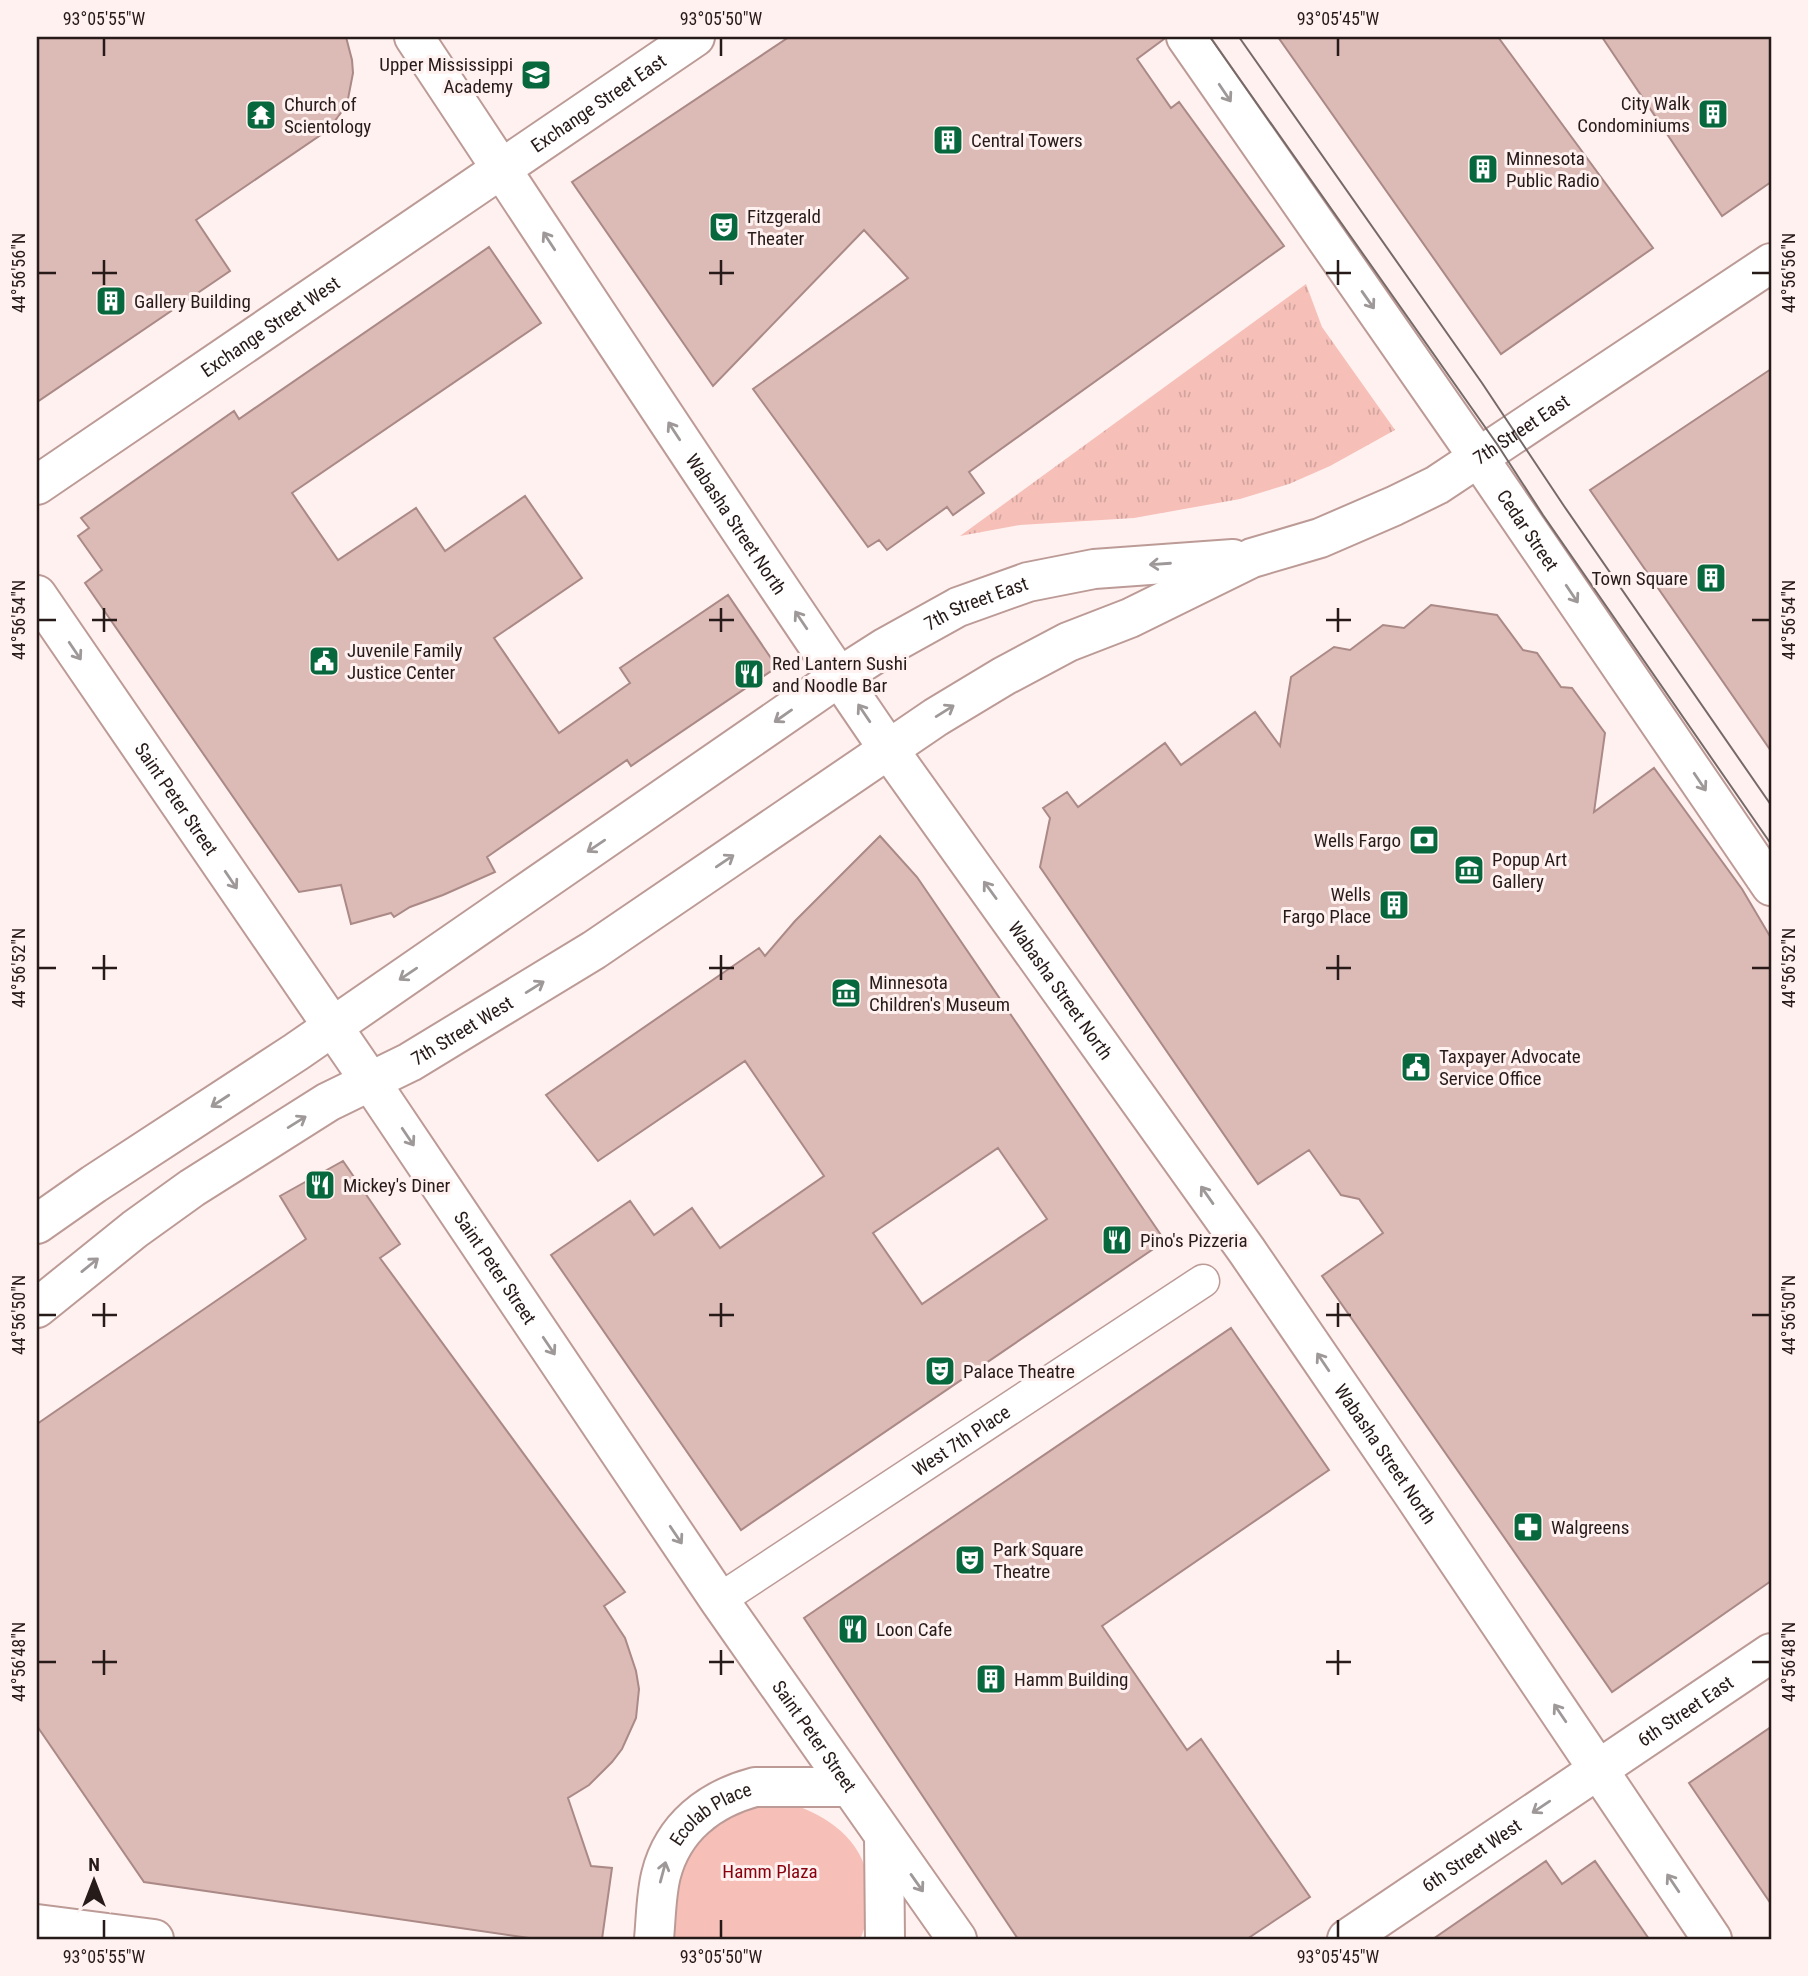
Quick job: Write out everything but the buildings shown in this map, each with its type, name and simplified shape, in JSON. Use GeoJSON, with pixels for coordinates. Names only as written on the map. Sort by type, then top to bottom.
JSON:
{"type":"FeatureCollection","features":[{"type":"Feature","properties":{"kind":"main road","name":"Wabasha Street North"},"geometry":{"type":"LineString","coordinates":[[414,37],[839,677],[1247,1251],[1712,1939]]}},
{"type":"Feature","properties":{"kind":"main road","name":"Exchange Street East"},"geometry":{"type":"LineString","coordinates":[[502,169],[695,37]]}},
{"type":"Feature","properties":{"kind":"main road","name":"Cedar Street"},"geometry":{"type":"LineString","coordinates":[[1186,37],[1478,457],[1771,886]]}},
{"type":"Feature","properties":{"kind":"main road","name":"Exchange Street West"},"geometry":{"type":"LineString","coordinates":[[37,485],[502,169]]}},
{"type":"Feature","properties":{"kind":"main road","name":"7th Street East"},"geometry":{"type":"LineString","coordinates":[[889,750],[1003,676],[1068,642],[1130,618],[1252,558],[1320,538],[1437,485],[1771,263]]}},
{"type":"Feature","properties":{"kind":"main road","name":"7th Street East"},"geometry":{"type":"LineString","coordinates":[[839,677],[958,607],[1028,582],[1094,569],[1252,558]]}},
{"type":"Feature","properties":{"kind":"main road","name":"Saint Peter Street"},"geometry":{"type":"LineString","coordinates":[[37,595],[370,1081],[719,1600],[957,1939]]}},
{"type":"Feature","properties":{"kind":"main road"},"geometry":{"type":"LineString","coordinates":[[37,1224],[332,1027],[839,677]]}},
{"type":"Feature","properties":{"kind":"main road","name":"7th Street West"},"geometry":{"type":"LineString","coordinates":[[37,1308],[135,1229],[192,1188],[328,1102],[410,1062],[594,950],[889,750]]}},
{"type":"Feature","properties":{"kind":"main road","name":"6th Street East"},"geometry":{"type":"LineString","coordinates":[[1598,1770],[1771,1653]]}},
{"type":"Feature","properties":{"kind":"main road","name":"6th Street West"},"geometry":{"type":"LineString","coordinates":[[1347,1939],[1598,1770]]}},
{"type":"Feature","properties":{"kind":"main road","name":"Ecolab Place"},"geometry":{"type":"LineString","coordinates":[[654,1939],[661,1875],[666,1861],[685,1827],[711,1804],[741,1790],[755,1787],[850,1787]]}},
{"type":"Feature","properties":{"kind":"main road"},"geometry":{"type":"LineString","coordinates":[[883,1934],[884,1837]]}},
{"type":"Feature","properties":{"kind":"main road"},"geometry":{"type":"LineString","coordinates":[[37,1924],[154,1939]]}},
{"type":"Feature","properties":{"kind":"street","name":"West 7th Place"},"geometry":{"type":"LineString","coordinates":[[719,1600],[1203,1281]]}},
{"type":"Feature","properties":{"kind":"green space"},"geometry":{"type":"Polygon","coordinates":[[[1306,284],[1322,327],[1395,430],[1330,466],[1289,484],[1240,499],[1134,518],[1020,525],[960,536],[1306,284]]]}},
{"type":"Feature","properties":{"kind":"green space","name":"Hamm Plaza"},"geometry":{"type":"Polygon","coordinates":[[[791,1804],[830,1822],[859,1853],[868,1881],[866,1921],[860,1939],[670,1939],[678,1880],[688,1854],[708,1828],[747,1806],[791,1804]]]}},
{"type":"Feature","properties":{"kind":"tram line"},"geometry":{"type":"LineString","coordinates":[[1210,37],[1497,444],[1543,515],[1771,844]]}},
{"type":"Feature","properties":{"kind":"tram line"},"geometry":{"type":"LineString","coordinates":[[1239,37],[1482,383],[1771,805]]}},
{"type":"Feature","properties":{"kind":"place","name":"Upper Mississippi Academy"},"geometry":{"type":"Point","coordinates":[536,75]}},
{"type":"Feature","properties":{"kind":"place","name":"City Walk Condominiums"},"geometry":{"type":"Point","coordinates":[1713,114]}},
{"type":"Feature","properties":{"kind":"place","name":"Church of Scientology"},"geometry":{"type":"Point","coordinates":[261,115]}},
{"type":"Feature","properties":{"kind":"place","name":"Central Towers"},"geometry":{"type":"Point","coordinates":[948,140]}},
{"type":"Feature","properties":{"kind":"place","name":"Minnesota Public Radio"},"geometry":{"type":"Point","coordinates":[1483,169]}},
{"type":"Feature","properties":{"kind":"place","name":"Fitzgerald Theater"},"geometry":{"type":"Point","coordinates":[724,227]}},
{"type":"Feature","properties":{"kind":"place","name":"Gallery Building"},"geometry":{"type":"Point","coordinates":[111,301]}},
{"type":"Feature","properties":{"kind":"place","name":"Town Square"},"geometry":{"type":"Point","coordinates":[1711,578]}},
{"type":"Feature","properties":{"kind":"place","name":"Juvenile Family Justice Center"},"geometry":{"type":"Point","coordinates":[324,661]}},
{"type":"Feature","properties":{"kind":"place","name":"Red Lantern Sushi and Noodle Bar"},"geometry":{"type":"Point","coordinates":[749,674]}},
{"type":"Feature","properties":{"kind":"place","name":"Wells Fargo"},"geometry":{"type":"Point","coordinates":[1424,840]}},
{"type":"Feature","properties":{"kind":"place","name":"Popup Art Gallery"},"geometry":{"type":"Point","coordinates":[1469,870]}},
{"type":"Feature","properties":{"kind":"place","name":"Wells Fargo Place"},"geometry":{"type":"Point","coordinates":[1394,905]}},
{"type":"Feature","properties":{"kind":"place","name":"Minnesota Children's Museum"},"geometry":{"type":"Point","coordinates":[846,993]}},
{"type":"Feature","properties":{"kind":"place","name":"Taxpayer Advocate Service Office"},"geometry":{"type":"Point","coordinates":[1416,1067]}},
{"type":"Feature","properties":{"kind":"place","name":"Mickey's Diner"},"geometry":{"type":"Point","coordinates":[320,1185]}},
{"type":"Feature","properties":{"kind":"place","name":"Pino's Pizzeria"},"geometry":{"type":"Point","coordinates":[1117,1240]}},
{"type":"Feature","properties":{"kind":"place","name":"Palace Theatre"},"geometry":{"type":"Point","coordinates":[940,1371]}},
{"type":"Feature","properties":{"kind":"place","name":"Walgreens"},"geometry":{"type":"Point","coordinates":[1528,1527]}},
{"type":"Feature","properties":{"kind":"place","name":"Park Square Theatre"},"geometry":{"type":"Point","coordinates":[970,1560]}},
{"type":"Feature","properties":{"kind":"place","name":"Loon Cafe"},"geometry":{"type":"Point","coordinates":[853,1629]}},
{"type":"Feature","properties":{"kind":"place","name":"Hamm Building"},"geometry":{"type":"Point","coordinates":[991,1679]}}]}
